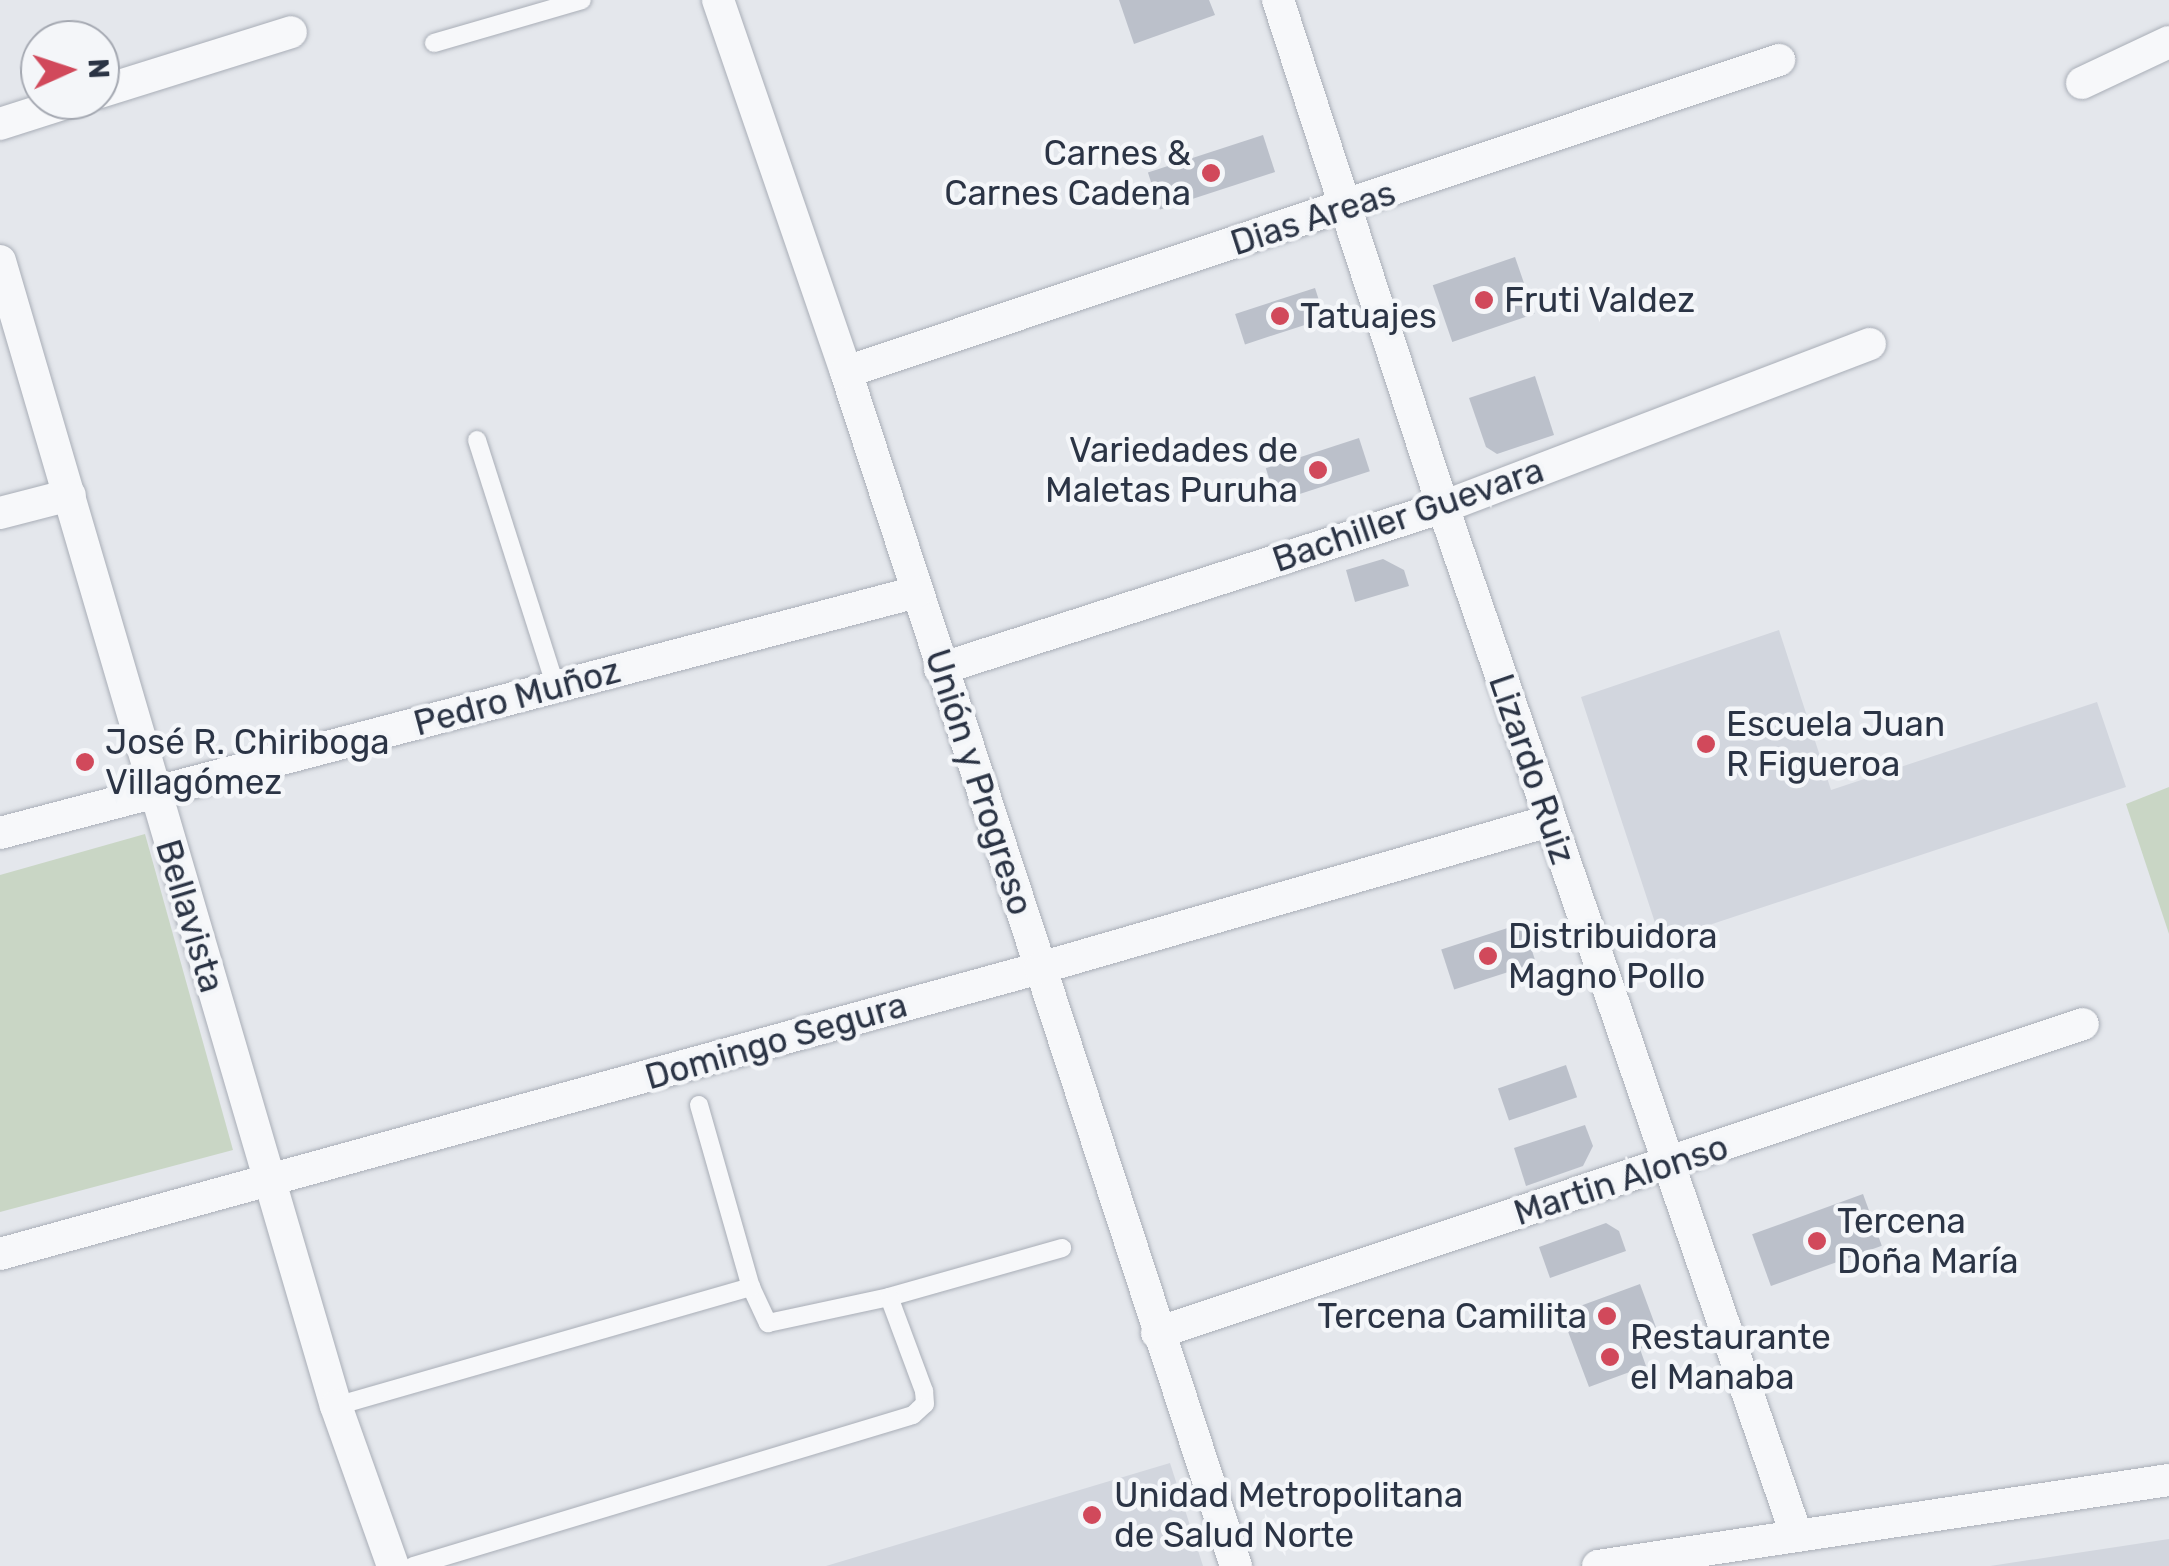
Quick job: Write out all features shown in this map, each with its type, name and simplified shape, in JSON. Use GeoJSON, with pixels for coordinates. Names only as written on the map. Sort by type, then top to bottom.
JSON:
{"type":"FeatureCollection","features":[{"type":"Feature","properties":{"kind":"street","name":"Unión y Progreso"},"geometry":{"type":"LineString","coordinates":[[718,0],[846,372],[1156,1333],[1236,1566]]}},
{"type":"Feature","properties":{"kind":"street","name":"Lizardo Ruiz"},"geometry":{"type":"LineString","coordinates":[[1278,0],[1549,822],[1796,1534]]}},
{"type":"Feature","properties":{"kind":"street"},"geometry":{"type":"LineString","coordinates":[[120,86],[291,32]]}},
{"type":"Feature","properties":{"kind":"street"},"geometry":{"type":"LineString","coordinates":[[2082,83],[2169,42]]}},
{"type":"Feature","properties":{"kind":"street","name":"Dias Areas"},"geometry":{"type":"LineString","coordinates":[[846,372],[1347,208],[1779,60]]}},
{"type":"Feature","properties":{"kind":"street","name":"Bellavista"},"geometry":{"type":"LineString","coordinates":[[0,261],[336,1406],[394,1566]]}},
{"type":"Feature","properties":{"kind":"street","name":"Bachiller Guevara"},"geometry":{"type":"LineString","coordinates":[[940,669],[1443,507],[1870,344]]}},
{"type":"Feature","properties":{"kind":"street"},"geometry":{"type":"LineString","coordinates":[[0,513],[70,495]]}},
{"type":"Feature","properties":{"kind":"street","name":"Pedro Muñoz"},"geometry":{"type":"LineString","coordinates":[[0,833],[917,592]]}},
{"type":"Feature","properties":{"kind":"street","name":"Domingo Segura"},"geometry":{"type":"LineString","coordinates":[[0,1254],[1040,968],[1549,822]]}},
{"type":"Feature","properties":{"kind":"street","name":"Martin Alonso"},"geometry":{"type":"LineString","coordinates":[[1156,1333],[2084,1024]]}},
{"type":"Feature","properties":{"kind":"street"},"geometry":{"type":"LineString","coordinates":[[1598,1566],[2169,1480]]}},
{"type":"Feature","properties":{"kind":"lane"},"geometry":{"type":"LineString","coordinates":[[434,43],[582,0]]}},
{"type":"Feature","properties":{"kind":"lane"},"geometry":{"type":"LineString","coordinates":[[477,440],[556,687]]}},
{"type":"Feature","properties":{"kind":"lane"},"geometry":{"type":"LineString","coordinates":[[699,1105],[751,1288],[762,1318],[776,1325],[889,1298],[1062,1248]]}},
{"type":"Feature","properties":{"kind":"lane"},"geometry":{"type":"LineString","coordinates":[[336,1406],[751,1288]]}},
{"type":"Feature","properties":{"kind":"lane"},"geometry":{"type":"LineString","coordinates":[[413,1566],[912,1415],[925,1404],[924,1390],[889,1298]]}},
{"type":"Feature","properties":{"kind":"shaded area","name":"Escuela Juan R Figueroa"},"geometry":{"type":"Polygon","coordinates":[[[1779,630],[1831,790],[2097,702],[2126,787],[1661,941],[1581,697],[1779,630]]]}},
{"type":"Feature","properties":{"kind":"shaded area","name":"Unidad Metropolitana de Salud Norte"},"geometry":{"type":"Polygon","coordinates":[[[1170,1463],[1203,1566],[826,1566],[1170,1463]]]}},
{"type":"Feature","properties":{"kind":"shaded area"},"geometry":{"type":"Polygon","coordinates":[[[2169,1539],[2169,1566],[1990,1566],[2169,1539]]]}},
{"type":"Feature","properties":{"kind":"green space"},"geometry":{"type":"Polygon","coordinates":[[[2169,787],[2169,934],[2126,804],[2169,787]]]}},
{"type":"Feature","properties":{"kind":"green space"},"geometry":{"type":"Polygon","coordinates":[[[145,834],[233,1150],[0,1212],[0,875],[145,834]]]}},
{"type":"Feature","properties":{"kind":"building"},"geometry":{"type":"Polygon","coordinates":[[[1119,0],[1209,0],[1215,15],[1134,44],[1119,0]]]}},
{"type":"Feature","properties":{"kind":"building","name":"Carnes & Carnes Cadena"},"geometry":{"type":"Polygon","coordinates":[[[1263,135],[1275,172],[1160,209],[1148,172],[1263,135]]]}},
{"type":"Feature","properties":{"kind":"building","name":"Fruti Valdez"},"geometry":{"type":"Polygon","coordinates":[[[1515,257],[1535,314],[1452,342],[1433,285],[1515,257]]]}},
{"type":"Feature","properties":{"kind":"building","name":"Tatuajes"},"geometry":{"type":"Polygon","coordinates":[[[1315,288],[1325,318],[1245,344],[1235,314],[1315,288]]]}},
{"type":"Feature","properties":{"kind":"building"},"geometry":{"type":"Polygon","coordinates":[[[1535,376],[1554,435],[1497,454],[1486,447],[1469,398],[1535,376]]]}},
{"type":"Feature","properties":{"kind":"building","name":"Variedades de Maletas Puruha"},"geometry":{"type":"Polygon","coordinates":[[[1359,438],[1370,471],[1277,502],[1266,468],[1359,438]]]}},
{"type":"Feature","properties":{"kind":"building"},"geometry":{"type":"Polygon","coordinates":[[[1383,559],[1404,570],[1409,586],[1355,602],[1346,570],[1383,559]]]}},
{"type":"Feature","properties":{"kind":"building","name":"Distribuidora Magno Pollo"},"geometry":{"type":"Polygon","coordinates":[[[1523,923],[1536,963],[1454,990],[1441,950],[1523,923]]]}},
{"type":"Feature","properties":{"kind":"building"},"geometry":{"type":"Polygon","coordinates":[[[1566,1065],[1577,1097],[1509,1121],[1498,1088],[1566,1065]]]}},
{"type":"Feature","properties":{"kind":"building"},"geometry":{"type":"Polygon","coordinates":[[[1585,1125],[1593,1146],[1583,1166],[1526,1186],[1514,1148],[1585,1125]]]}},
{"type":"Feature","properties":{"kind":"building","name":"Tercena Doña María"},"geometry":{"type":"Polygon","coordinates":[[[1863,1194],[1882,1246],[1771,1286],[1752,1234],[1863,1194]]]}},
{"type":"Feature","properties":{"kind":"building"},"geometry":{"type":"Polygon","coordinates":[[[1606,1223],[1619,1231],[1626,1251],[1550,1278],[1539,1247],[1606,1223]]]}},
{"type":"Feature","properties":{"kind":"building"},"geometry":{"type":"Polygon","coordinates":[[[1640,1284],[1661,1341],[1640,1349],[1646,1366],[1589,1387],[1561,1313],[1640,1284]]]}},
{"type":"Feature","properties":{"kind":"place","name":"Carnes & Carnes Cadena"},"geometry":{"type":"Point","coordinates":[1211,173]}},
{"type":"Feature","properties":{"kind":"place","name":"Fruti Valdez"},"geometry":{"type":"Point","coordinates":[1484,300]}},
{"type":"Feature","properties":{"kind":"place","name":"Tatuajes"},"geometry":{"type":"Point","coordinates":[1280,316]}},
{"type":"Feature","properties":{"kind":"place","name":"Variedades de Maletas Puruha"},"geometry":{"type":"Point","coordinates":[1318,470]}},
{"type":"Feature","properties":{"kind":"place","name":"Escuela Juan R Figueroa"},"geometry":{"type":"Point","coordinates":[1706,744]}},
{"type":"Feature","properties":{"kind":"place","name":"José R. Chiriboga Villagómez"},"geometry":{"type":"Point","coordinates":[85,762]}},
{"type":"Feature","properties":{"kind":"place","name":"Distribuidora Magno Pollo"},"geometry":{"type":"Point","coordinates":[1488,956]}},
{"type":"Feature","properties":{"kind":"place","name":"Tercena Doña María"},"geometry":{"type":"Point","coordinates":[1817,1241]}},
{"type":"Feature","properties":{"kind":"place","name":"Tercena Camilita"},"geometry":{"type":"Point","coordinates":[1607,1316]}},
{"type":"Feature","properties":{"kind":"place","name":"Restaurante el Manaba"},"geometry":{"type":"Point","coordinates":[1610,1357]}},
{"type":"Feature","properties":{"kind":"place","name":"Unidad Metropolitana de Salud Norte"},"geometry":{"type":"Point","coordinates":[1092,1515]}}]}
